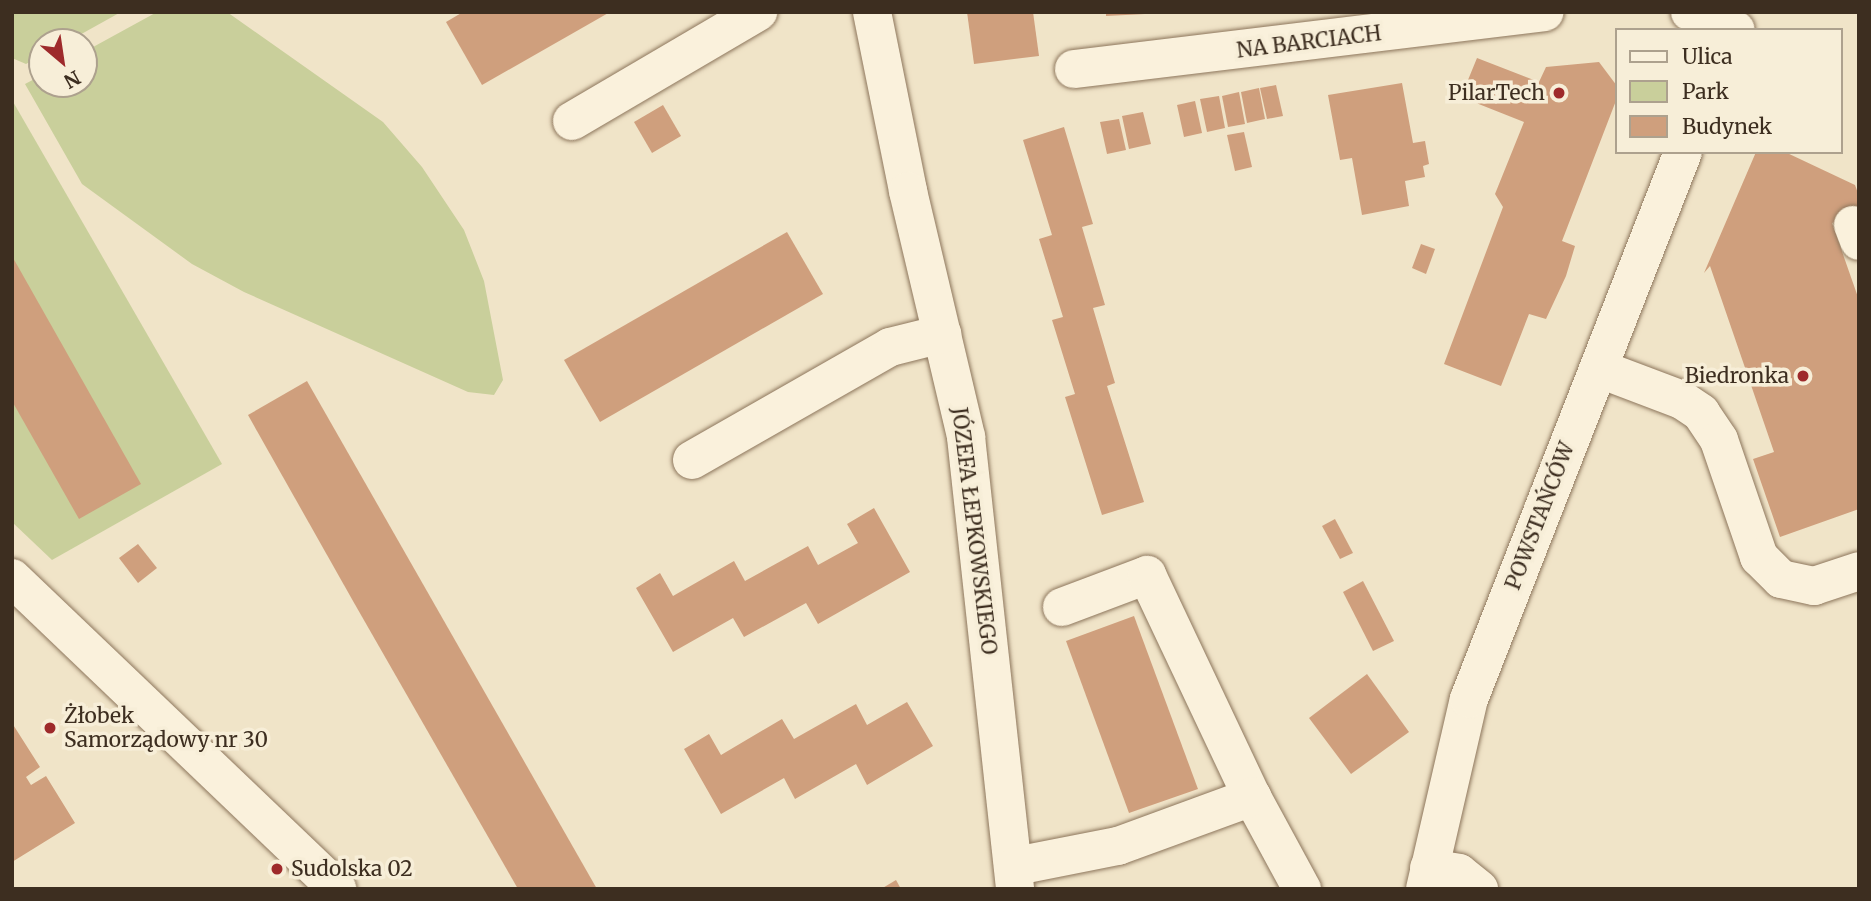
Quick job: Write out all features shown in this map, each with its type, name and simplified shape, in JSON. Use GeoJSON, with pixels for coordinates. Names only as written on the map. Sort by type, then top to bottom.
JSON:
{"type":"FeatureCollection","features":[{"type":"Feature","properties":{"kind":"street"},"geometry":{"type":"LineString","coordinates":[[572,121],[758,12]]}},
{"type":"Feature","properties":{"kind":"street","name":"JÓZEFA ŁEPKOWSKIEGO"},"geometry":{"type":"LineString","coordinates":[[872,12],[966,437],[1016,877]]}},
{"type":"Feature","properties":{"kind":"street","name":"NA BARCIACH"},"geometry":{"type":"LineString","coordinates":[[1074,69],[1545,12]]}},
{"type":"Feature","properties":{"kind":"street"},"geometry":{"type":"LineString","coordinates":[[1690,12],[1732,28]]}},
{"type":"Feature","properties":{"kind":"street"},"geometry":{"type":"LineString","coordinates":[[1739,28],[1753,12]]}},
{"type":"Feature","properties":{"kind":"street","name":"POWSTAŃCÓW"},"geometry":{"type":"LineString","coordinates":[[1427,878],[1469,699],[1682,154]]}},
{"type":"Feature","properties":{"kind":"street"},"geometry":{"type":"LineString","coordinates":[[692,460],[890,347],[942,334]]}},
{"type":"Feature","properties":{"kind":"street"},"geometry":{"type":"LineString","coordinates":[[1600,369],[1682,400],[1701,413],[1719,440],[1759,557],[1781,579],[1815,586],[1859,571]]}},
{"type":"Feature","properties":{"kind":"street"},"geometry":{"type":"LineString","coordinates":[[1062,607],[1147,575],[1252,797],[1302,889]]}},
{"type":"Feature","properties":{"kind":"street"},"geometry":{"type":"LineString","coordinates":[[12,578],[337,889]]}},
{"type":"Feature","properties":{"kind":"street"},"geometry":{"type":"LineString","coordinates":[[1016,877],[1118,846],[1252,797]]}},
{"type":"Feature","properties":{"kind":"street"},"geometry":{"type":"LineString","coordinates":[[1427,878],[1459,873],[1479,889]]}},
{"type":"Feature","properties":{"kind":"green space"},"geometry":{"type":"Polygon","coordinates":[[[12,12],[121,12],[92,28],[28,28],[28,63],[12,58],[12,12]]]}},
{"type":"Feature","properties":{"kind":"green space"},"geometry":{"type":"Polygon","coordinates":[[[157,12],[227,12],[383,122],[422,167],[464,230],[484,281],[503,380],[494,395],[468,392],[244,292],[192,264],[82,184],[33,98],[98,98],[98,44],[157,12]]]}},
{"type":"Feature","properties":{"kind":"green space"},"geometry":{"type":"Polygon","coordinates":[[[12,100],[222,464],[52,560],[12,522],[12,100]]]}},
{"type":"Feature","properties":{"kind":"building"},"geometry":{"type":"Polygon","coordinates":[[[463,12],[610,12],[482,85],[446,22],[463,12]]]}},
{"type":"Feature","properties":{"kind":"building"},"geometry":{"type":"Polygon","coordinates":[[[967,12],[1033,12],[1039,56],[974,64],[967,12]]]}},
{"type":"Feature","properties":{"kind":"building"},"geometry":{"type":"Polygon","coordinates":[[[1106,12],[1145,12],[1145,14],[1106,16],[1106,12]]]}},
{"type":"Feature","properties":{"kind":"building"},"geometry":{"type":"Polygon","coordinates":[[[1477,58],[1539,82],[1546,67],[1599,62],[1616,85],[1616,101],[1562,241],[1575,246],[1566,276],[1546,319],[1529,314],[1501,386],[1444,364],[1503,207],[1495,194],[1524,122],[1461,97],[1477,58]]]}},
{"type":"Feature","properties":{"kind":"building"},"geometry":{"type":"Polygon","coordinates":[[[1402,83],[1413,143],[1425,141],[1429,164],[1423,166],[1425,177],[1405,181],[1409,206],[1362,215],[1352,158],[1340,160],[1328,95],[1402,83]]]}},
{"type":"Feature","properties":{"kind":"building"},"geometry":{"type":"Polygon","coordinates":[[[1276,85],[1283,116],[1267,119],[1260,88],[1276,85]]]}},
{"type":"Feature","properties":{"kind":"building"},"geometry":{"type":"Polygon","coordinates":[[[1259,88],[1265,119],[1247,123],[1241,92],[1259,88]]]}},
{"type":"Feature","properties":{"kind":"building"},"geometry":{"type":"Polygon","coordinates":[[[1239,92],[1245,124],[1228,127],[1222,96],[1239,92]]]}},
{"type":"Feature","properties":{"kind":"building"},"geometry":{"type":"Polygon","coordinates":[[[1219,96],[1225,128],[1207,132],[1200,99],[1219,96]]]}},
{"type":"Feature","properties":{"kind":"building"},"geometry":{"type":"Polygon","coordinates":[[[1195,101],[1202,133],[1184,137],[1177,105],[1195,101]]]}},
{"type":"Feature","properties":{"kind":"building"},"geometry":{"type":"Polygon","coordinates":[[[663,105],[681,136],[652,153],[634,122],[663,105]]]}},
{"type":"Feature","properties":{"kind":"building"},"geometry":{"type":"Polygon","coordinates":[[[1143,112],[1151,144],[1129,149],[1122,116],[1143,112]]]}},
{"type":"Feature","properties":{"kind":"building"},"geometry":{"type":"Polygon","coordinates":[[[1119,119],[1126,150],[1107,154],[1100,122],[1119,119]]]}},
{"type":"Feature","properties":{"kind":"building"},"geometry":{"type":"Polygon","coordinates":[[[1064,127],[1093,224],[1082,227],[1105,305],[1093,308],[1115,383],[1107,386],[1144,502],[1102,515],[1065,397],[1075,394],[1052,320],[1063,317],[1039,239],[1052,235],[1023,140],[1064,127]]]}},
{"type":"Feature","properties":{"kind":"building"},"geometry":{"type":"Polygon","coordinates":[[[1244,132],[1252,167],[1235,171],[1227,135],[1244,132]]]}},
{"type":"Feature","properties":{"kind":"building","name":"Biedronka"},"geometry":{"type":"Polygon","coordinates":[[[1755,154],[1789,154],[1855,185],[1859,196],[1859,213],[1832,223],[1859,300],[1859,509],[1780,537],[1753,459],[1774,452],[1710,266],[1704,273],[1755,154]]]}},
{"type":"Feature","properties":{"kind":"building"},"geometry":{"type":"Polygon","coordinates":[[[787,232],[823,294],[600,422],[564,360],[787,232]]]}},
{"type":"Feature","properties":{"kind":"building"},"geometry":{"type":"Polygon","coordinates":[[[1421,244],[1435,249],[1426,274],[1412,268],[1421,244]]]}},
{"type":"Feature","properties":{"kind":"building"},"geometry":{"type":"Polygon","coordinates":[[[12,256],[141,484],[79,519],[12,401],[12,256]]]}},
{"type":"Feature","properties":{"kind":"building"},"geometry":{"type":"Polygon","coordinates":[[[307,381],[597,889],[518,889],[353,601],[248,415],[307,381]]]}},
{"type":"Feature","properties":{"kind":"building"},"geometry":{"type":"Polygon","coordinates":[[[874,508],[910,572],[818,624],[806,603],[744,637],[733,618],[673,652],[636,588],[660,573],[673,596],[734,561],[745,581],[808,546],[818,565],[858,543],[847,524],[874,508]]]}},
{"type":"Feature","properties":{"kind":"building"},"geometry":{"type":"Polygon","coordinates":[[[1335,519],[1353,553],[1340,559],[1322,526],[1335,519]]]}},
{"type":"Feature","properties":{"kind":"building"},"geometry":{"type":"Polygon","coordinates":[[[138,544],[157,568],[138,583],[119,558],[138,544]]]}},
{"type":"Feature","properties":{"kind":"building"},"geometry":{"type":"Polygon","coordinates":[[[1363,581],[1394,641],[1373,651],[1343,592],[1363,581]]]}},
{"type":"Feature","properties":{"kind":"building"},"geometry":{"type":"Polygon","coordinates":[[[1134,616],[1198,789],[1129,813],[1066,641],[1134,616]]]}},
{"type":"Feature","properties":{"kind":"building"},"geometry":{"type":"Polygon","coordinates":[[[1367,674],[1409,732],[1351,774],[1309,718],[1367,674]]]}},
{"type":"Feature","properties":{"kind":"building"},"geometry":{"type":"Polygon","coordinates":[[[907,702],[933,746],[867,785],[856,764],[795,799],[784,778],[721,814],[684,749],[709,734],[721,755],[782,719],[794,739],[856,704],[867,725],[907,702]]]}},
{"type":"Feature","properties":{"kind":"building"},"geometry":{"type":"Polygon","coordinates":[[[12,723],[40,767],[26,777],[31,785],[46,776],[75,823],[12,862],[12,723]]]}},
{"type":"Feature","properties":{"kind":"building"},"geometry":{"type":"Polygon","coordinates":[[[896,880],[901,889],[881,889],[896,880]]]}},
{"type":"Feature","properties":{"kind":"place","name":"PilarTech"},"geometry":{"type":"Point","coordinates":[1559,93]}},
{"type":"Feature","properties":{"kind":"place","name":"Biedronka"},"geometry":{"type":"Point","coordinates":[1803,376]}},
{"type":"Feature","properties":{"kind":"place","name":"Żłobek Samorządowy nr 30"},"geometry":{"type":"Point","coordinates":[50,728]}},
{"type":"Feature","properties":{"kind":"place","name":"Sudolska 02"},"geometry":{"type":"Point","coordinates":[277,869]}}]}
